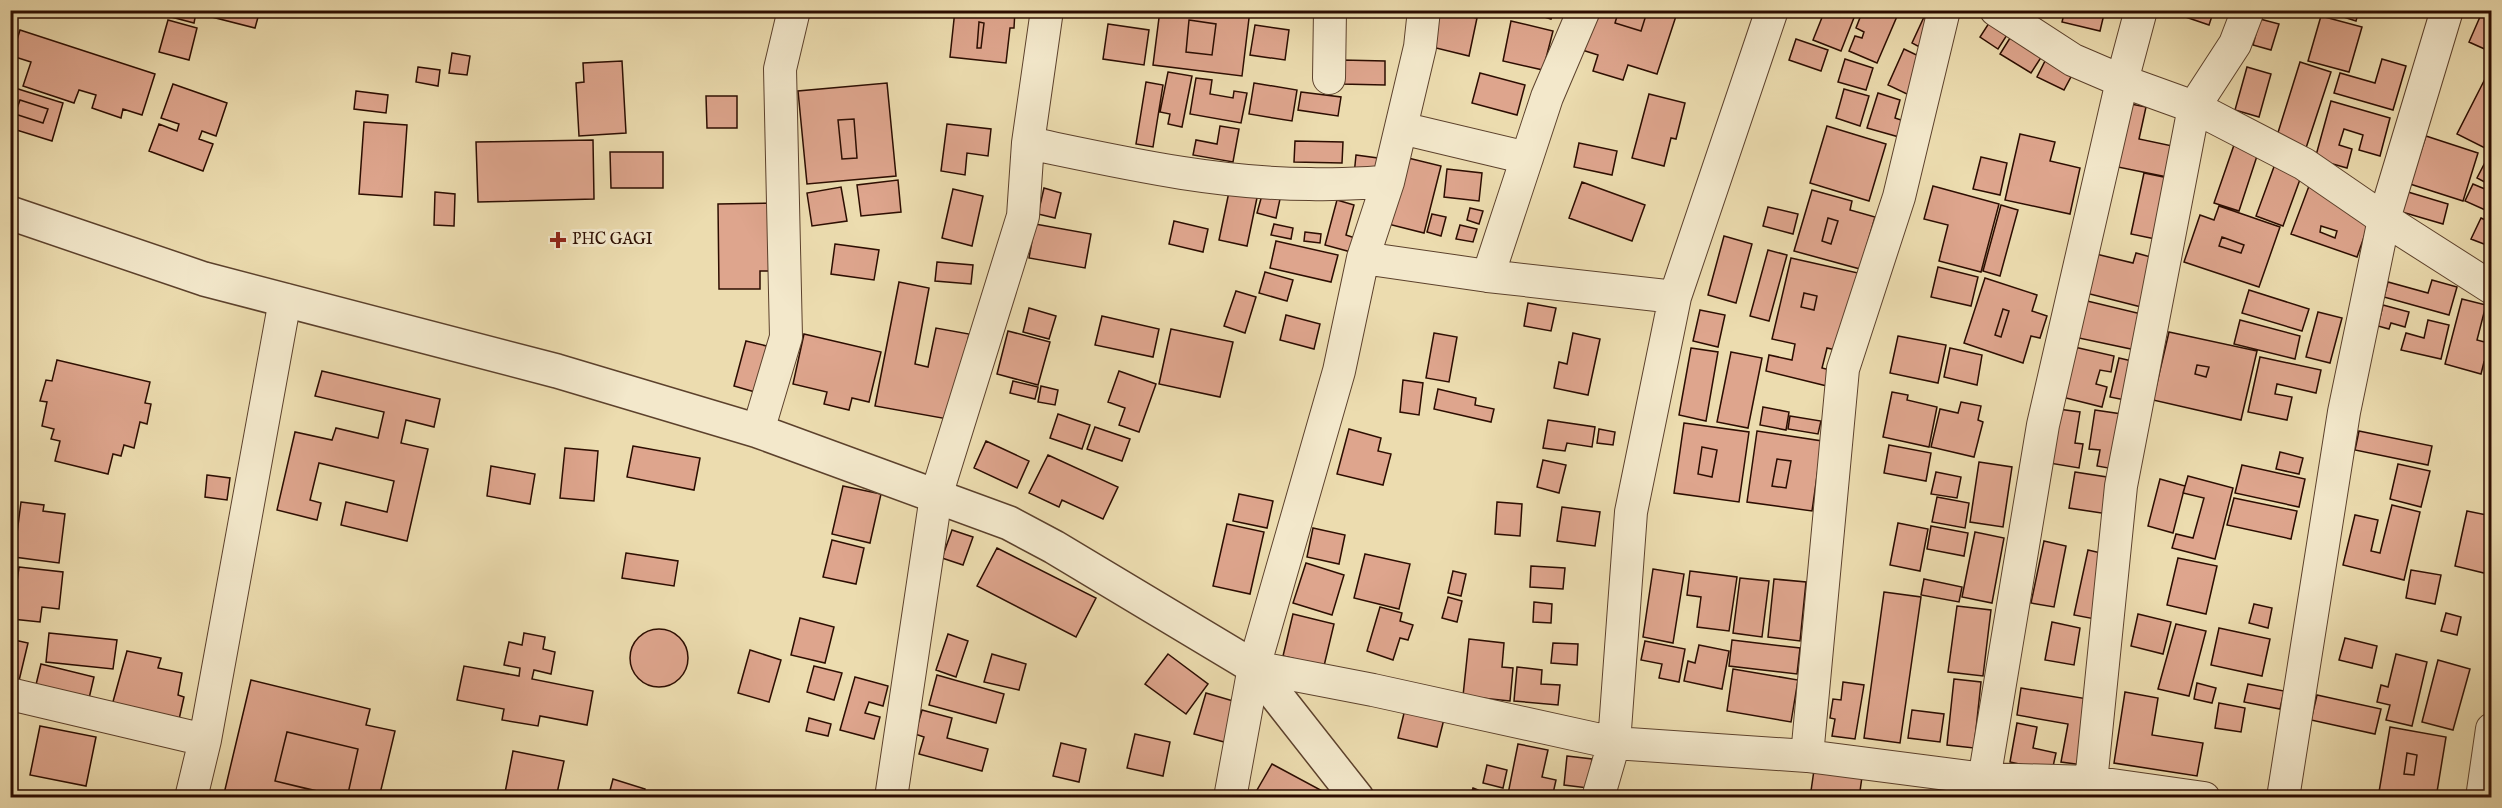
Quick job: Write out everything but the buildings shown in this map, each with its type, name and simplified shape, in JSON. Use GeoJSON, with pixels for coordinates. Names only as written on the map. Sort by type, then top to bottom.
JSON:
{"type":"FeatureCollection","features":[{"type":"Feature","properties":{"kind":"street"},"geometry":{"type":"LineString","coordinates":[[758,431],[786,337],[780,69],[794,10]]}},
{"type":"Feature","properties":{"kind":"street"},"geometry":{"type":"LineString","coordinates":[[891,798],[936,496],[1023,216],[1028,143],[1047,10]]}},
{"type":"Feature","properties":{"kind":"street"},"geometry":{"type":"LineString","coordinates":[[1329,78],[1330,10]]}},
{"type":"Feature","properties":{"kind":"street"},"geometry":{"type":"LineString","coordinates":[[1230,798],[1254,667],[1339,370],[1363,258],[1388,182],[1420,47],[1424,10]]}},
{"type":"Feature","properties":{"kind":"street"},"geometry":{"type":"LineString","coordinates":[[1488,276],[1547,97],[1584,10]]}},
{"type":"Feature","properties":{"kind":"street"},"geometry":{"type":"LineString","coordinates":[[1598,798],[1614,743],[1631,512],[1675,297],[1772,10]]}},
{"type":"Feature","properties":{"kind":"street"},"geometry":{"type":"LineString","coordinates":[[1807,756],[1843,369],[1899,197],[1944,10]]}},
{"type":"Feature","properties":{"kind":"street"},"geometry":{"type":"LineString","coordinates":[[1996,10],[2073,60],[2122,81],[2194,107],[2304,164],[2384,219],[2492,288]]}},
{"type":"Feature","properties":{"kind":"street"},"geometry":{"type":"LineString","coordinates":[[1983,788],[2043,425],[2122,81],[2141,10]]}},
{"type":"Feature","properties":{"kind":"street"},"geometry":{"type":"LineString","coordinates":[[2091,782],[2121,486],[2194,107],[2235,44],[2247,10]]}},
{"type":"Feature","properties":{"kind":"street"},"geometry":{"type":"LineString","coordinates":[[2283,798],[2344,412],[2384,219],[2447,10]]}},
{"type":"Feature","properties":{"kind":"street"},"geometry":{"type":"LineString","coordinates":[[1401,128],[1527,158]]}},
{"type":"Feature","properties":{"kind":"street"},"geometry":{"type":"LineString","coordinates":[[1028,143],[1122,163],[1252,180],[1308,184],[1388,182]]}},
{"type":"Feature","properties":{"kind":"street"},"geometry":{"type":"LineString","coordinates":[[10,213],[204,279],[557,371],[758,431],[1009,523],[1054,547],[1254,667],[1373,690],[1614,743],[1807,756],[1983,788],[2091,782],[2204,798]]}},
{"type":"Feature","properties":{"kind":"street"},"geometry":{"type":"LineString","coordinates":[[1363,258],[1488,276],[1675,297]]}},
{"type":"Feature","properties":{"kind":"street"},"geometry":{"type":"LineString","coordinates":[[191,798],[205,740],[285,300]]}},
{"type":"Feature","properties":{"kind":"street"},"geometry":{"type":"LineString","coordinates":[[1254,667],[1357,798]]}},
{"type":"Feature","properties":{"kind":"street"},"geometry":{"type":"LineString","coordinates":[[10,694],[205,740]]}},
{"type":"Feature","properties":{"kind":"street"},"geometry":{"type":"LineString","coordinates":[[2482,798],[2492,729]]}},
{"type":"Feature","properties":{"kind":"place","name":"PHC GAGI"},"geometry":{"type":"Point","coordinates":[558,240]}}]}
